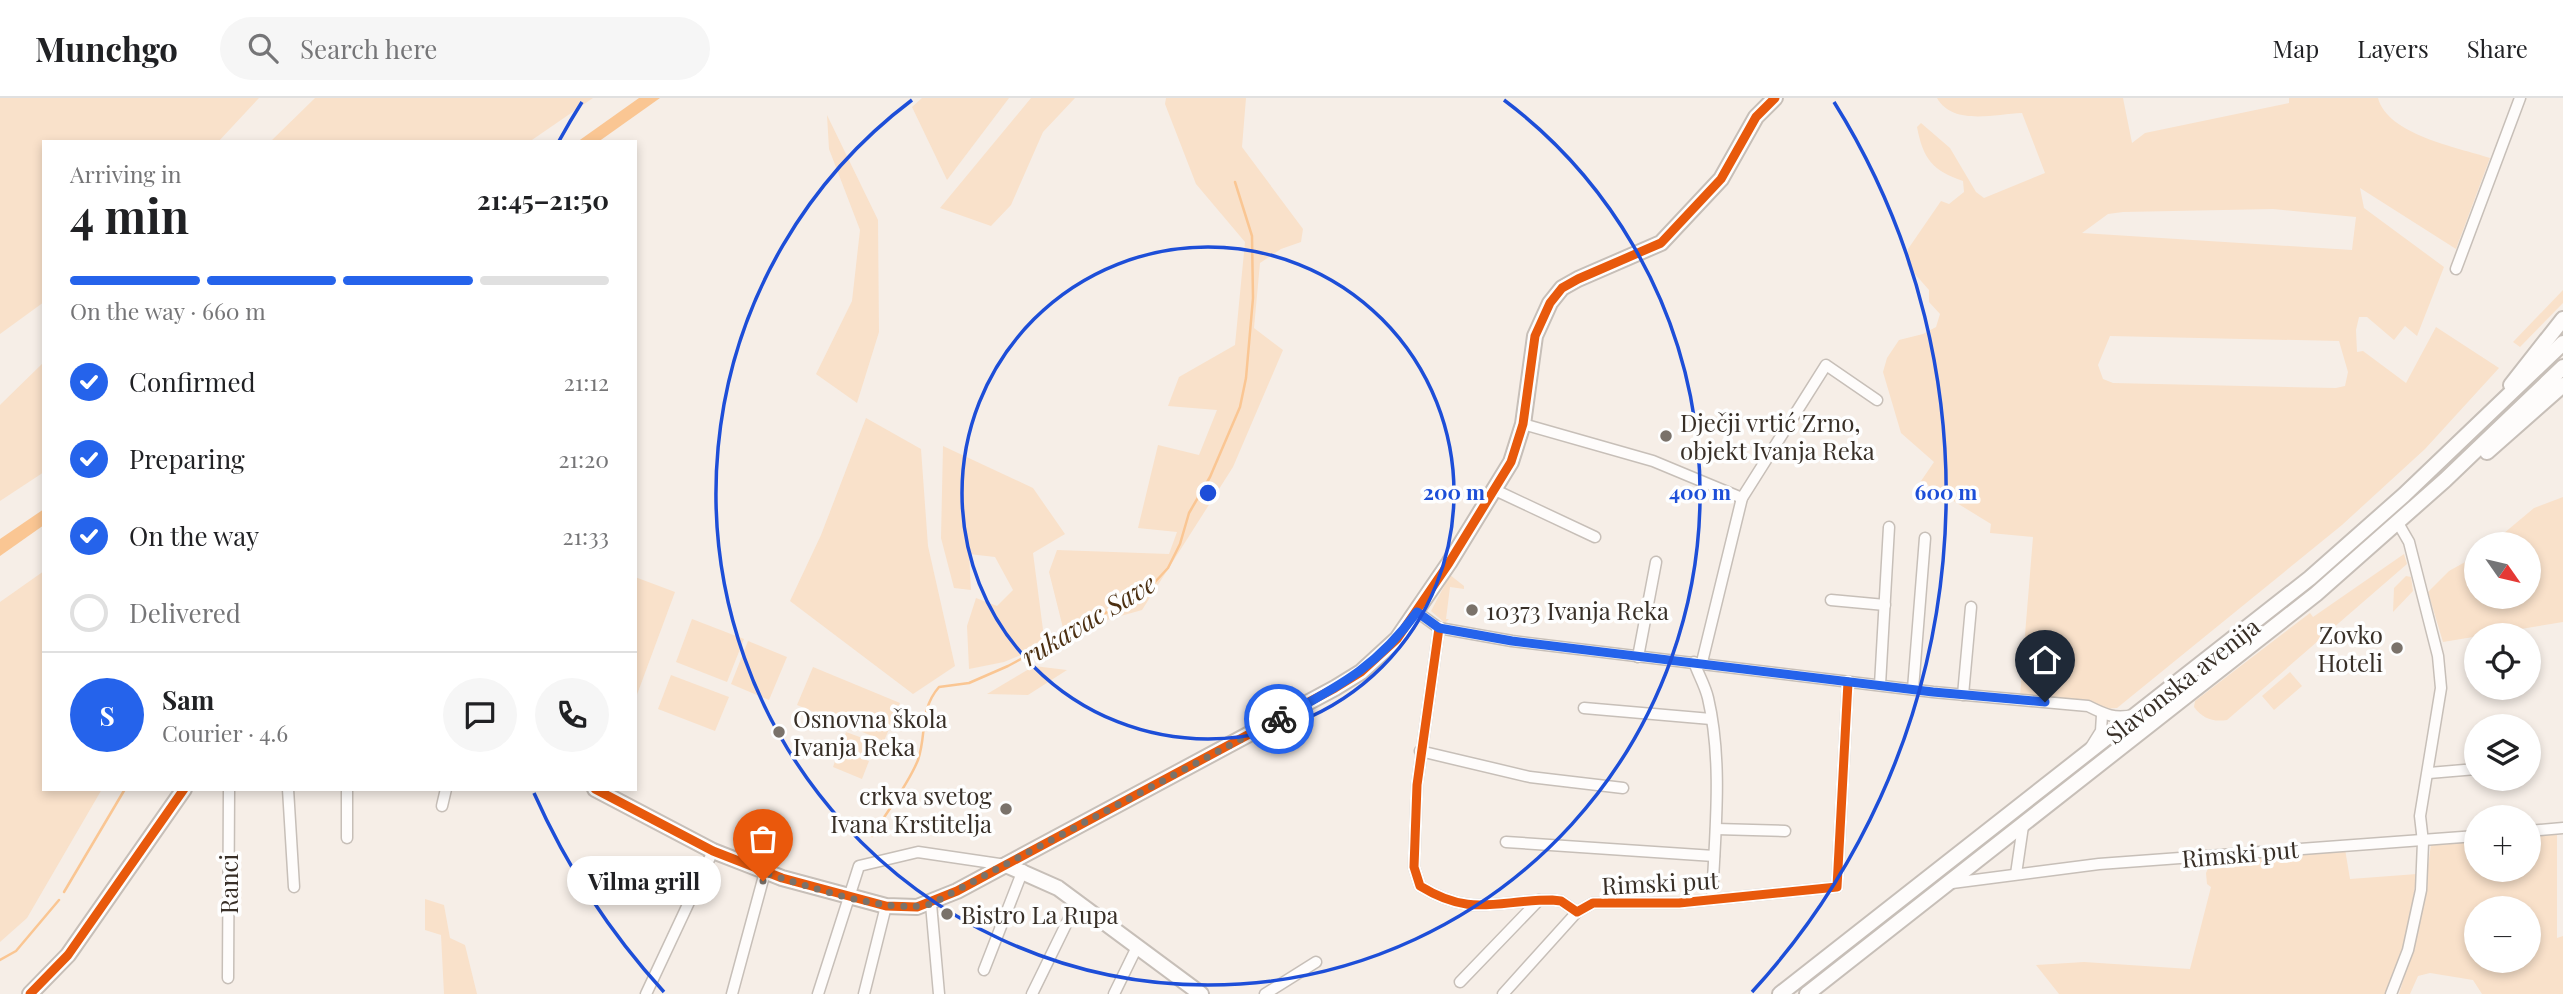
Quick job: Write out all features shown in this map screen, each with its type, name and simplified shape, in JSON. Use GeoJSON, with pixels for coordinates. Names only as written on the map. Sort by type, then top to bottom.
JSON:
{"type":"FeatureCollection","features":[{"type":"Feature","properties":{"kind":"main road"},"geometry":{"type":"LineString","coordinates":[[600,791],[713,851],[765,873],[887,906],[917,907],[931,904],[1006,865],[1347,681],[1379,658],[1417,612],[1511,462],[1523,424],[1535,336],[1550,303],[1562,288],[1578,279],[1661,243],[1721,179],[1756,117],[1774,98]]}},
{"type":"Feature","properties":{"kind":"main road"},"geometry":{"type":"LineString","coordinates":[[2495,410],[2514,380],[2563,319]]}},
{"type":"Feature","properties":{"kind":"main road","name":"Slavonska avenija"},"geometry":{"type":"LineString","coordinates":[[1780,994],[2310,578],[2495,410],[2563,343]]}},
{"type":"Feature","properties":{"kind":"main road","name":"Slavonska avenija"},"geometry":{"type":"LineString","coordinates":[[1807,994],[2270,631],[2398,523],[2563,367]]}},
{"type":"Feature","properties":{"kind":"main road"},"geometry":{"type":"LineString","coordinates":[[2445,480],[2517,429],[2563,385]]}},
{"type":"Feature","properties":{"kind":"main road"},"geometry":{"type":"LineString","coordinates":[[30,994],[68,955],[183,791]]}},
{"type":"Feature","properties":{"kind":"main road"},"geometry":{"type":"LineString","coordinates":[[1006,865],[1023,870],[1058,888],[1136,949],[1201,994]]}},
{"type":"Feature","properties":{"kind":"street"},"geometry":{"type":"LineString","coordinates":[[2456,269],[2520,98]]}},
{"type":"Feature","properties":{"kind":"street"},"geometry":{"type":"LineString","coordinates":[[1712,899],[1716,772],[1711,719],[1698,662],[1742,498],[1826,365],[1877,400]]}},
{"type":"Feature","properties":{"kind":"street"},"geometry":{"type":"LineString","coordinates":[[1523,424],[1653,461],[1742,498]]}},
{"type":"Feature","properties":{"kind":"street"},"geometry":{"type":"LineString","coordinates":[[1495,490],[1595,537]]}},
{"type":"Feature","properties":{"kind":"street"},"geometry":{"type":"LineString","coordinates":[[2391,994],[2408,950],[2421,890],[2423,842],[2420,816],[2441,688],[2438,656],[2409,542],[2398,523]]}},
{"type":"Feature","properties":{"kind":"street"},"geometry":{"type":"LineString","coordinates":[[1880,685],[1889,527]]}},
{"type":"Feature","properties":{"kind":"street"},"geometry":{"type":"LineString","coordinates":[[1913,689],[1924,538]]}},
{"type":"Feature","properties":{"kind":"street"},"geometry":{"type":"LineString","coordinates":[[1638,657],[1656,562]]}},
{"type":"Feature","properties":{"kind":"street"},"geometry":{"type":"LineString","coordinates":[[1831,600],[1885,605]]}},
{"type":"Feature","properties":{"kind":"street"},"geometry":{"type":"LineString","coordinates":[[1964,695],[1971,607]]}},
{"type":"Feature","properties":{"kind":"street"},"geometry":{"type":"LineString","coordinates":[[1417,612],[1439,628],[1512,641],[1964,695],[2088,706],[2102,715],[2116,718],[2139,714]]}},
{"type":"Feature","properties":{"kind":"street","name":"Rimski put"},"geometry":{"type":"LineString","coordinates":[[1439,628],[1420,751],[1414,866],[1420,886],[1443,900],[1467,907],[1539,900],[1561,901],[1577,912],[1593,903],[1712,899],[1837,887],[1849,682]]}},
{"type":"Feature","properties":{"kind":"street"},"geometry":{"type":"LineString","coordinates":[[1584,708],[1711,719]]}},
{"type":"Feature","properties":{"kind":"street"},"geometry":{"type":"LineString","coordinates":[[2085,756],[2101,731],[2102,715]]}},
{"type":"Feature","properties":{"kind":"street"},"geometry":{"type":"LineString","coordinates":[[1420,751],[1530,777],[1623,788]]}},
{"type":"Feature","properties":{"kind":"street"},"geometry":{"type":"LineString","coordinates":[[2429,773],[2464,770]]}},
{"type":"Feature","properties":{"kind":"street","name":"Ranci"},"geometry":{"type":"LineString","coordinates":[[228,978],[229,791]]}},
{"type":"Feature","properties":{"kind":"street"},"geometry":{"type":"LineString","coordinates":[[288,791],[294,887]]}},
{"type":"Feature","properties":{"kind":"street"},"geometry":{"type":"LineString","coordinates":[[347,791],[347,838]]}},
{"type":"Feature","properties":{"kind":"street"},"geometry":{"type":"LineString","coordinates":[[442,806],[446,791]]}},
{"type":"Feature","properties":{"kind":"street"},"geometry":{"type":"LineString","coordinates":[[2016,874],[2023,826]]}},
{"type":"Feature","properties":{"kind":"street"},"geometry":{"type":"LineString","coordinates":[[2541,830],[2563,828]]}},
{"type":"Feature","properties":{"kind":"street"},"geometry":{"type":"LineString","coordinates":[[1716,829],[1785,831]]}},
{"type":"Feature","properties":{"kind":"street","name":"Rimski put"},"geometry":{"type":"LineString","coordinates":[[1948,883],[2253,851],[2464,837]]}},
{"type":"Feature","properties":{"kind":"street"},"geometry":{"type":"LineString","coordinates":[[1506,842],[1714,856]]}},
{"type":"Feature","properties":{"kind":"street"},"geometry":{"type":"LineString","coordinates":[[646,994],[713,851]]}},
{"type":"Feature","properties":{"kind":"street"},"geometry":{"type":"LineString","coordinates":[[818,994],[850,896],[851,883],[859,866],[919,852],[1006,865]]}},
{"type":"Feature","properties":{"kind":"street"},"geometry":{"type":"LineString","coordinates":[[984,970],[1023,870]]}},
{"type":"Feature","properties":{"kind":"street"},"geometry":{"type":"LineString","coordinates":[[732,994],[765,873]]}},
{"type":"Feature","properties":{"kind":"street"},"geometry":{"type":"LineString","coordinates":[[1461,982],[1539,900]]}},
{"type":"Feature","properties":{"kind":"street"},"geometry":{"type":"LineString","coordinates":[[1032,994],[1077,902]]}},
{"type":"Feature","properties":{"kind":"street"},"geometry":{"type":"LineString","coordinates":[[931,904],[939,994]]}},
{"type":"Feature","properties":{"kind":"street"},"geometry":{"type":"LineString","coordinates":[[864,994],[887,906]]}},
{"type":"Feature","properties":{"kind":"street"},"geometry":{"type":"LineString","coordinates":[[1503,994],[1577,912]]}},
{"type":"Feature","properties":{"kind":"street"},"geometry":{"type":"LineString","coordinates":[[1114,994],[1136,949]]}},
{"type":"Feature","properties":{"kind":"street"},"geometry":{"type":"LineString","coordinates":[[1265,994],[1316,961]]}},
{"type":"Feature","properties":{"kind":"shaded area"},"geometry":{"type":"Polygon","coordinates":[[[0,98],[259,98],[220,140],[42,140],[42,303],[0,334],[0,98]]]}},
{"type":"Feature","properties":{"kind":"shaded area"},"geometry":{"type":"Polygon","coordinates":[[[315,98],[593,98],[532,140],[272,140],[315,98]]]}},
{"type":"Feature","properties":{"kind":"shaded area"},"geometry":{"type":"Polygon","coordinates":[[[639,98],[660,98],[601,140],[580,140],[639,98]]]}},
{"type":"Feature","properties":{"kind":"shaded area"},"geometry":{"type":"Polygon","coordinates":[[[922,98],[1009,98],[947,180],[912,107],[922,98]]]}},
{"type":"Feature","properties":{"kind":"shaded area"},"geometry":{"type":"Polygon","coordinates":[[[1031,98],[1075,98],[1043,132],[1011,205],[991,226],[940,208],[1031,98]]]}},
{"type":"Feature","properties":{"kind":"shaded area"},"geometry":{"type":"Polygon","coordinates":[[[1166,98],[1246,98],[1242,147],[1303,229],[1301,242],[1281,249],[1260,263],[1254,328],[1283,350],[1233,467],[1142,610],[1064,632],[1049,572],[1057,550],[1169,554],[1177,532],[1138,528],[1158,445],[1199,455],[1217,410],[1168,406],[1179,377],[1235,345],[1245,242],[1196,184],[1165,104],[1166,98]]]}},
{"type":"Feature","properties":{"kind":"shaded area"},"geometry":{"type":"Polygon","coordinates":[[[1937,98],[2123,98],[2132,143],[2145,133],[2289,103],[2289,98],[2378,98],[2384,111],[2409,130],[2425,138],[2490,158],[2456,249],[2360,188],[2364,208],[2444,267],[2417,336],[2405,326],[2394,340],[2367,317],[2359,317],[2356,330],[2357,352],[2363,351],[2406,383],[2436,327],[2499,368],[2425,449],[2342,525],[2117,708],[2104,709],[2094,703],[2020,696],[2033,537],[1990,533],[1991,524],[1921,481],[1934,462],[1901,433],[1883,372],[1887,358],[1899,340],[1923,334],[1936,327],[1940,314],[1929,302],[1929,290],[1907,265],[1908,249],[1941,201],[1949,204],[1964,192],[1963,181],[1944,173],[1926,156],[1917,127],[1921,123],[1950,148],[1976,192],[1984,198],[2045,173],[2022,113],[1975,116],[1953,112],[1944,107],[1937,98]],[[2273,209],[2123,212],[2108,214],[2082,233],[2352,250],[2356,217],[2273,209]],[[2110,336],[2098,365],[2103,379],[2113,383],[2336,388],[2345,386],[2348,372],[2339,341],[2110,336]]]}},
{"type":"Feature","properties":{"kind":"shaded area"},"geometry":{"type":"Polygon","coordinates":[[[827,115],[878,220],[879,332],[857,403],[816,374],[852,301],[860,230],[829,149],[827,115]]]}},
{"type":"Feature","properties":{"kind":"shaded area"},"geometry":{"type":"Polygon","coordinates":[[[2563,290],[2563,303],[2520,347],[2513,342],[2563,290]]]}},
{"type":"Feature","properties":{"kind":"shaded area"},"geometry":{"type":"Polygon","coordinates":[[[42,364],[42,473],[0,501],[0,405],[42,364]]]}},
{"type":"Feature","properties":{"kind":"shaded area"},"geometry":{"type":"Polygon","coordinates":[[[866,418],[921,449],[928,546],[955,666],[913,694],[790,601],[821,535],[866,418]]]}},
{"type":"Feature","properties":{"kind":"shaded area"},"geometry":{"type":"Polygon","coordinates":[[[943,446],[1033,488],[1065,534],[1033,553],[1045,645],[1004,662],[969,669],[967,626],[976,598],[997,606],[1013,590],[995,557],[969,554],[971,590],[954,588],[941,538],[943,446]]]}},
{"type":"Feature","properties":{"kind":"shaded area"},"geometry":{"type":"Polygon","coordinates":[[[2563,497],[2563,622],[2541,626],[2541,623],[2464,623],[2464,638],[2443,642],[2428,592],[2449,571],[2464,563],[2464,609],[2541,609],[2541,532],[2505,532],[2534,508],[2563,497]]]}},
{"type":"Feature","properties":{"kind":"shaded area"},"geometry":{"type":"Polygon","coordinates":[[[42,510],[42,526],[0,556],[0,539],[42,510]]]}},
{"type":"Feature","properties":{"kind":"shaded area"},"geometry":{"type":"Polygon","coordinates":[[[2404,554],[2407,564],[2227,720],[2209,719],[2194,707],[2195,701],[2310,613],[2313,617],[2404,554]]]}},
{"type":"Feature","properties":{"kind":"shaded area"},"geometry":{"type":"Polygon","coordinates":[[[42,572],[42,791],[101,791],[27,918],[0,942],[0,602],[42,572]]]}},
{"type":"Feature","properties":{"kind":"shaded area"},"geometry":{"type":"Polygon","coordinates":[[[1450,575],[1464,586],[1464,589],[1450,587],[1446,619],[1449,619],[1445,623],[1431,611],[1450,575]]]}},
{"type":"Feature","properties":{"kind":"shaded area"},"geometry":{"type":"Polygon","coordinates":[[[2406,576],[2411,577],[2413,591],[2393,612],[2394,588],[2406,576]]]}},
{"type":"Feature","properties":{"kind":"shaded area"},"geometry":{"type":"Polygon","coordinates":[[[637,578],[675,592],[637,695],[637,578]]]}},
{"type":"Feature","properties":{"kind":"shaded area"},"geometry":{"type":"Polygon","coordinates":[[[692,619],[744,639],[727,682],[676,662],[692,619]]]}},
{"type":"Feature","properties":{"kind":"shaded area"},"geometry":{"type":"Polygon","coordinates":[[[748,641],[787,657],[769,700],[731,684],[748,641]]]}},
{"type":"Feature","properties":{"kind":"shaded area"},"geometry":{"type":"Polygon","coordinates":[[[1034,666],[1067,670],[1028,695],[987,694],[1034,666]]]}},
{"type":"Feature","properties":{"kind":"shaded area"},"geometry":{"type":"Polygon","coordinates":[[[813,667],[900,703],[884,741],[797,705],[813,667]]]}},
{"type":"Feature","properties":{"kind":"shaded area"},"geometry":{"type":"Polygon","coordinates":[[[2290,672],[2302,686],[2274,710],[2262,696],[2290,672]]]}},
{"type":"Feature","properties":{"kind":"shaded area"},"geometry":{"type":"Polygon","coordinates":[[[671,675],[729,697],[715,731],[658,709],[671,675]]]}},
{"type":"Feature","properties":{"kind":"shaded area"},"geometry":{"type":"Polygon","coordinates":[[[846,732],[876,743],[870,759],[840,748],[846,732]]]}},
{"type":"Feature","properties":{"kind":"shaded area"},"geometry":{"type":"Polygon","coordinates":[[[839,750],[869,761],[862,779],[833,767],[839,750]]]}},
{"type":"Feature","properties":{"kind":"shaded area"},"geometry":{"type":"Polygon","coordinates":[[[2557,832],[2557,938],[2563,936],[2563,994],[2482,994],[2473,980],[2430,973],[2418,976],[2410,994],[2399,994],[2418,931],[2431,845],[2464,841],[2464,882],[2541,882],[2541,834],[2557,832]]]}},
{"type":"Feature","properties":{"kind":"shaded area"},"geometry":{"type":"Polygon","coordinates":[[[2345,849],[2350,879],[2417,874],[2406,942],[2386,994],[2059,994],[2036,965],[2084,962],[2190,969],[2211,887],[2207,884],[2206,873],[2211,862],[2345,849]]]}},
{"type":"Feature","properties":{"kind":"shaded area"},"geometry":{"type":"Polygon","coordinates":[[[425,899],[444,905],[450,938],[465,945],[477,994],[444,994],[441,935],[425,930],[425,899]]]}},
{"type":"Feature","properties":{"kind":"waterway","name":"rukavac Save"},"geometry":{"type":"LineString","coordinates":[[872,836],[903,789],[918,760],[926,713],[939,687],[969,683],[1008,666],[1113,609],[1155,582],[1168,568],[1180,544],[1189,513],[1210,477],[1240,407],[1246,378],[1253,298],[1252,236],[1235,182]]}},
{"type":"Feature","properties":{"kind":"waterway","name":"rukavac Save"},"geometry":{"type":"LineString","coordinates":[[64,892],[124,791]]}},
{"type":"Feature","properties":{"kind":"waterway","name":"rukavac Save"},"geometry":{"type":"LineString","coordinates":[[0,960],[16,951],[59,900]]}},
{"type":"Feature","properties":{"kind":"cycle path"},"geometry":{"type":"LineString","coordinates":[[599,791],[713,851],[782,878],[886,906],[917,907],[957,891],[1335,688],[1361,672],[1397,639],[1449,563],[1511,462],[1523,424],[1535,336],[1550,303],[1562,288],[1578,279],[1661,243],[1721,179],[1756,117],[1775,98]]}},
{"type":"Feature","properties":{"kind":"cycle path"},"geometry":{"type":"LineString","coordinates":[[1439,628],[1417,785],[1414,867],[1420,886],[1438,896],[1470,904],[1552,900],[1561,901],[1577,912],[1593,903],[1679,903],[1837,887],[1848,682]]}},
{"type":"Feature","properties":{"kind":"cycle path"},"geometry":{"type":"LineString","coordinates":[[30,994],[68,955],[183,791]]}},
{"type":"Feature","properties":{"kind":"way so far"},"geometry":{"type":"LineString","coordinates":[[763,881],[765,873],[887,906],[917,907],[931,904],[1279,719]]}},
{"type":"Feature","properties":{"kind":"place","name":"Dječji vrtić Zrno, objekt Ivanja Reka"},"geometry":{"type":"Point","coordinates":[1666,436]}},
{"type":"Feature","properties":{"kind":"place","name":"10373 Ivanja Reka"},"geometry":{"type":"Point","coordinates":[1472,610]}},
{"type":"Feature","properties":{"kind":"place","name":"Zovko Hoteli"},"geometry":{"type":"Point","coordinates":[2397,648]}},
{"type":"Feature","properties":{"kind":"place","name":"Osnovna škola Ivanja Reka"},"geometry":{"type":"Point","coordinates":[779,732]}},
{"type":"Feature","properties":{"kind":"place","name":"crkva svetog Ivana Krstitelja"},"geometry":{"type":"Point","coordinates":[1006,809]}},
{"type":"Feature","properties":{"kind":"place","name":"Vilma grill"},"geometry":{"type":"Point","coordinates":[763,881]}},
{"type":"Feature","properties":{"kind":"place","name":"Bistro La Rupa"},"geometry":{"type":"Point","coordinates":[947,914]}},
{"type":"Feature","properties":{"kind":"route"},"geometry":{"type":"LineString","coordinates":[[1279,719],[1361,672],[1397,639],[1417,612],[1439,628],[1512,641],[1933,692],[2045,702]]}}]}
